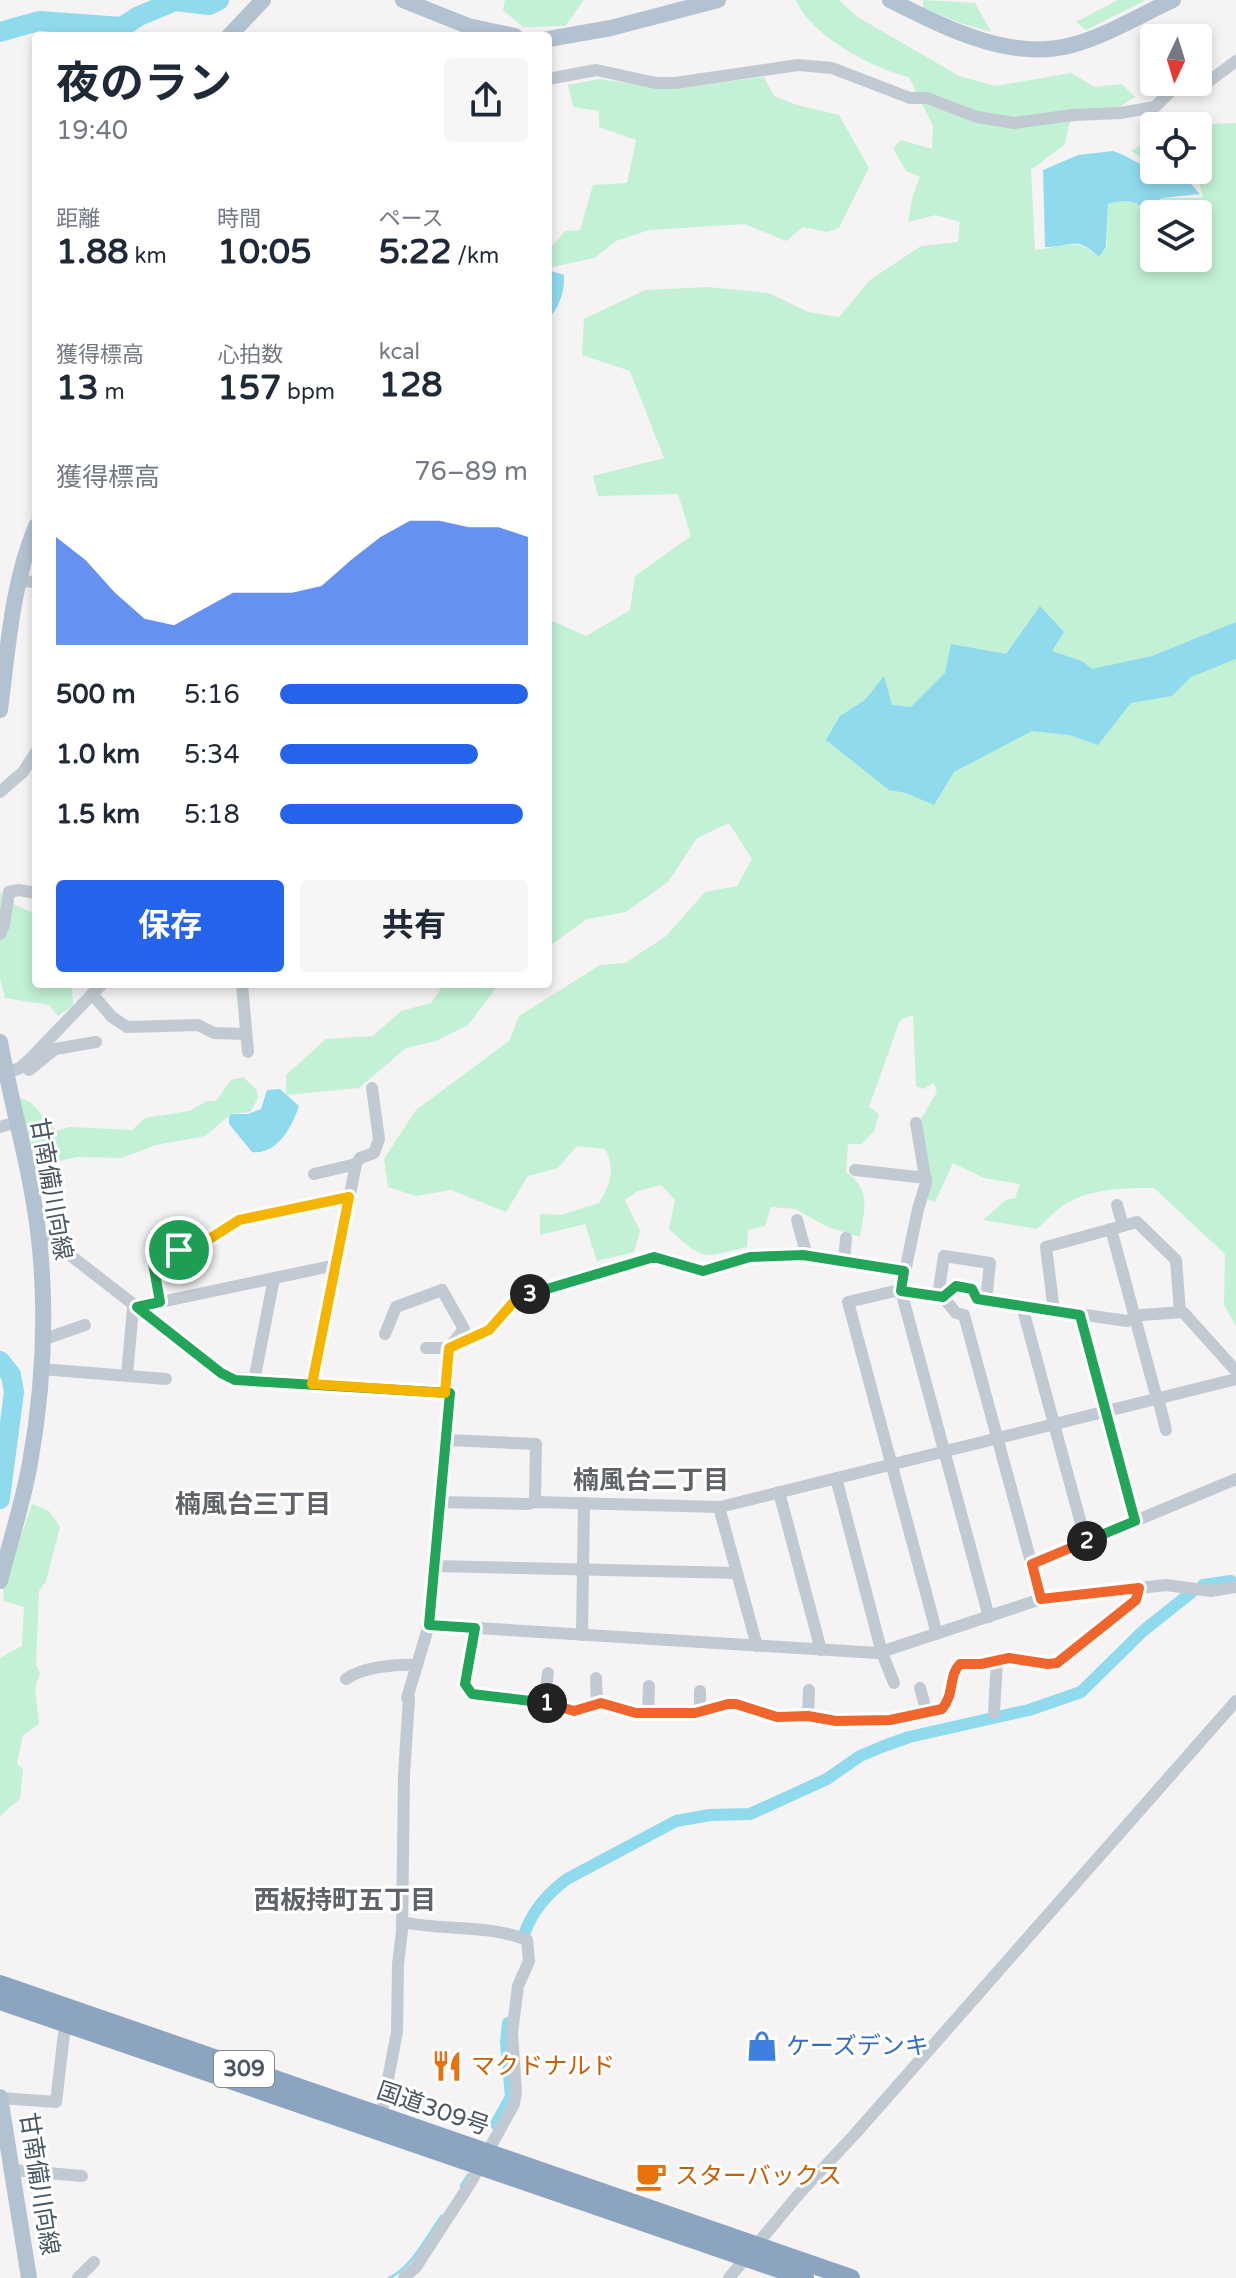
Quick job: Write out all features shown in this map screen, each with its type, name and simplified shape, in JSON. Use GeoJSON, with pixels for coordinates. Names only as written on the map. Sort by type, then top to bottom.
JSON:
{"type":"FeatureCollection","features":[{"type":"Feature","properties":{"kind":"highway","name":"国道309号"},"geometry":{"type":"LineString","coordinates":[[0,1984],[381,2116],[488,2161]]}},
{"type":"Feature","properties":{"kind":"highway","name":"国道309号"},"geometry":{"type":"LineString","coordinates":[[0,2001],[488,2161],[753,2252],[851,2278]]}},
{"type":"Feature","properties":{"kind":"highway","name":"国道309号"},"geometry":{"type":"LineString","coordinates":[[753,2252],[805,2278]]}},
{"type":"Feature","properties":{"kind":"main road"},"geometry":{"type":"LineString","coordinates":[[233,32],[263,0]]}},
{"type":"Feature","properties":{"kind":"main road"},"geometry":{"type":"LineString","coordinates":[[403,0],[455,22],[498,32]]}},
{"type":"Feature","properties":{"kind":"main road"},"geometry":{"type":"LineString","coordinates":[[552,38],[594,32],[718,0]]}},
{"type":"Feature","properties":{"kind":"main road"},"geometry":{"type":"LineString","coordinates":[[890,0],[977,39],[1004,46],[1037,49],[1061,48],[1083,42],[1173,0]]}},
{"type":"Feature","properties":{"kind":"main road"},"geometry":{"type":"LineString","coordinates":[[0,710],[27,581],[25,555],[32,537]]}},
{"type":"Feature","properties":{"kind":"main road","name":"甘南備川向線"},"geometry":{"type":"LineString","coordinates":[[0,1042],[10,1072],[8,1124],[39,1238],[42,1340],[30,1463],[1,1570]]}},
{"type":"Feature","properties":{"kind":"main road","name":"甘南備川向線"},"geometry":{"type":"LineString","coordinates":[[0,2098],[29,2278]]}},
{"type":"Feature","properties":{"kind":"street"},"geometry":{"type":"LineString","coordinates":[[552,78],[596,70],[656,83],[675,83],[814,65],[852,74],[910,98],[927,98],[977,117],[1014,123],[1155,107],[1173,89],[1208,82],[1236,61]]}},
{"type":"Feature","properties":{"kind":"street"},"geometry":{"type":"LineString","coordinates":[[0,792],[23,772],[32,758]]}},
{"type":"Feature","properties":{"kind":"street"},"geometry":{"type":"LineString","coordinates":[[0,934],[9,892],[32,892]]}},
{"type":"Feature","properties":{"kind":"street"},"geometry":{"type":"LineString","coordinates":[[96,1042],[55,1049],[21,1075],[10,1072],[31,1058],[98,988]]}},
{"type":"Feature","properties":{"kind":"street"},"geometry":{"type":"LineString","coordinates":[[242,988],[248,1052]]}},
{"type":"Feature","properties":{"kind":"street"},"geometry":{"type":"LineString","coordinates":[[92,994],[112,1017],[127,1027],[198,1025],[214,1033],[244,1034]]}},
{"type":"Feature","properties":{"kind":"street"},"geometry":{"type":"LineString","coordinates":[[312,1384],[356,1164],[360,1158],[374,1153],[379,1139],[372,1088]]}},
{"type":"Feature","properties":{"kind":"street"},"geometry":{"type":"LineString","coordinates":[[916,1123],[926,1178],[901,1291],[989,1617]]}},
{"type":"Feature","properties":{"kind":"street"},"geometry":{"type":"LineString","coordinates":[[314,1174],[356,1164]]}},
{"type":"Feature","properties":{"kind":"street"},"geometry":{"type":"LineString","coordinates":[[855,1170],[926,1178]]}},
{"type":"Feature","properties":{"kind":"street"},"geometry":{"type":"LineString","coordinates":[[160,1302],[151,1252],[197,1247],[239,1220],[349,1197]]}},
{"type":"Feature","properties":{"kind":"street"},"geometry":{"type":"LineString","coordinates":[[1117,1205],[1117,1228],[1135,1318],[1166,1430]]}},
{"type":"Feature","properties":{"kind":"street"},"geometry":{"type":"LineString","coordinates":[[797,1220],[807,1256]]}},
{"type":"Feature","properties":{"kind":"street"},"geometry":{"type":"LineString","coordinates":[[1054,1311],[1046,1247],[1137,1222],[1176,1260],[1180,1312]]}},
{"type":"Feature","properties":{"kind":"street"},"geometry":{"type":"LineString","coordinates":[[39,1238],[48,1238],[227,1377],[450,1393],[429,1625],[407,1698],[397,2032],[381,2116]]}},
{"type":"Feature","properties":{"kind":"street"},"geometry":{"type":"LineString","coordinates":[[844,1262],[846,1238]]}},
{"type":"Feature","properties":{"kind":"street"},"geometry":{"type":"LineString","coordinates":[[426,1348],[449,1348],[489,1330],[517,1298],[654,1257],[703,1271],[750,1257],[807,1256],[904,1271]]}},
{"type":"Feature","properties":{"kind":"street"},"geometry":{"type":"LineString","coordinates":[[944,1256],[990,1263],[981,1300],[964,1315],[956,1313],[941,1296],[944,1256]]}},
{"type":"Feature","properties":{"kind":"street"},"geometry":{"type":"LineString","coordinates":[[127,1375],[133,1308],[336,1265]]}},
{"type":"Feature","properties":{"kind":"street"},"geometry":{"type":"LineString","coordinates":[[254,1381],[274,1278]]}},
{"type":"Feature","properties":{"kind":"street"},"geometry":{"type":"LineString","coordinates":[[937,1634],[848,1302],[901,1291],[941,1296],[956,1286],[972,1289],[981,1300],[1127,1321],[1141,1315],[1183,1312],[1236,1371]]}},
{"type":"Feature","properties":{"kind":"street"},"geometry":{"type":"LineString","coordinates":[[385,1334],[396,1307],[442,1290],[464,1329],[449,1348],[445,1393]]}},
{"type":"Feature","properties":{"kind":"street"},"geometry":{"type":"LineString","coordinates":[[1022,1306],[1086,1542]]}},
{"type":"Feature","properties":{"kind":"street"},"geometry":{"type":"LineString","coordinates":[[964,1315],[1041,1599]]}},
{"type":"Feature","properties":{"kind":"street"},"geometry":{"type":"LineString","coordinates":[[1080,1315],[1135,1521]]}},
{"type":"Feature","properties":{"kind":"street"},"geometry":{"type":"LineString","coordinates":[[42,1340],[85,1325]]}},
{"type":"Feature","properties":{"kind":"street"},"geometry":{"type":"LineString","coordinates":[[41,1369],[166,1379]]}},
{"type":"Feature","properties":{"kind":"street"},"geometry":{"type":"LineString","coordinates":[[440,1502],[719,1507],[1236,1379]]}},
{"type":"Feature","properties":{"kind":"street"},"geometry":{"type":"LineString","coordinates":[[446,1440],[536,1444],[535,1502]]}},
{"type":"Feature","properties":{"kind":"street"},"geometry":{"type":"LineString","coordinates":[[836,1478],[882,1653],[894,1683]]}},
{"type":"Feature","properties":{"kind":"street"},"geometry":{"type":"LineString","coordinates":[[1032,1564],[1236,1479]]}},
{"type":"Feature","properties":{"kind":"street"},"geometry":{"type":"LineString","coordinates":[[779,1492],[821,1650]]}},
{"type":"Feature","properties":{"kind":"street"},"geometry":{"type":"LineString","coordinates":[[582,1635],[584,1503]]}},
{"type":"Feature","properties":{"kind":"street"},"geometry":{"type":"LineString","coordinates":[[719,1507],[757,1646]]}},
{"type":"Feature","properties":{"kind":"street"},"geometry":{"type":"LineString","coordinates":[[434,1566],[737,1573]]}},
{"type":"Feature","properties":{"kind":"street"},"geometry":{"type":"LineString","coordinates":[[429,1625],[882,1653],[1041,1599],[1176,1584],[1211,1591],[1236,1587]]}},
{"type":"Feature","properties":{"kind":"street"},"geometry":{"type":"LineString","coordinates":[[475,1628],[465,1684],[472,1694],[544,1703],[574,1711],[597,1704],[648,1713],[700,1712],[728,1704],[777,1717],[808,1716],[836,1721],[890,1720],[945,1706],[953,1688],[956,1666],[960,1664],[981,1664],[1009,1658],[1053,1664],[1062,1660],[1136,1600],[1139,1588]]}},
{"type":"Feature","properties":{"kind":"street"},"geometry":{"type":"LineString","coordinates":[[994,1713],[997,1660]]}},
{"type":"Feature","properties":{"kind":"street"},"geometry":{"type":"LineString","coordinates":[[346,1679],[371,1669],[417,1665]]}},
{"type":"Feature","properties":{"kind":"street"},"geometry":{"type":"LineString","coordinates":[[544,1703],[548,1673]]}},
{"type":"Feature","properties":{"kind":"street"},"geometry":{"type":"LineString","coordinates":[[596,1678],[597,1704]]}},
{"type":"Feature","properties":{"kind":"street"},"geometry":{"type":"LineString","coordinates":[[648,1713],[649,1686]]}},
{"type":"Feature","properties":{"kind":"street"},"geometry":{"type":"LineString","coordinates":[[920,1688],[927,1713]]}},
{"type":"Feature","properties":{"kind":"street"},"geometry":{"type":"LineString","coordinates":[[808,1716],[809,1690]]}},
{"type":"Feature","properties":{"kind":"street"},"geometry":{"type":"LineString","coordinates":[[700,1691],[700,1712]]}},
{"type":"Feature","properties":{"kind":"street"},"geometry":{"type":"LineString","coordinates":[[729,2278],[798,2195],[1236,1701]]}},
{"type":"Feature","properties":{"kind":"street"},"geometry":{"type":"LineString","coordinates":[[857,1704],[857,1719]]}},
{"type":"Feature","properties":{"kind":"street"},"geometry":{"type":"LineString","coordinates":[[402,1922],[493,1930],[527,1940],[529,1961],[518,1986],[512,2033],[516,2098],[488,2161],[416,2267],[404,2278]]}},
{"type":"Feature","properties":{"kind":"street"},"geometry":{"type":"LineString","coordinates":[[0,2098],[56,2102],[64,2034]]}},
{"type":"Feature","properties":{"kind":"street"},"geometry":{"type":"LineString","coordinates":[[13,2170],[82,2176]]}},
{"type":"Feature","properties":{"kind":"street"},"geometry":{"type":"LineString","coordinates":[[78,2278],[94,2262]]}},
{"type":"Feature","properties":{"kind":"green space"},"geometry":{"type":"Polygon","coordinates":[[[505,0],[584,0],[565,26],[523,27],[503,10],[505,0]]]}},
{"type":"Feature","properties":{"kind":"green space"},"geometry":{"type":"Polygon","coordinates":[[[796,0],[839,0],[856,16],[959,76],[995,86],[1071,73],[1095,87],[1122,84],[1135,97],[1116,109],[1086,109],[1069,124],[1065,144],[1031,170],[1035,250],[1076,245],[1099,257],[1107,247],[1108,204],[1129,202],[1140,206],[1140,272],[1212,272],[1212,200],[1161,200],[1203,198],[1200,184],[1212,184],[1212,124],[1236,123],[1236,1326],[1224,1305],[1225,1254],[1154,1188],[1118,1189],[1082,1196],[1058,1209],[1037,1229],[983,1220],[1006,1200],[1015,1198],[1020,1184],[984,1178],[953,1163],[935,1202],[927,1199],[931,1180],[921,1119],[937,1092],[934,1083],[923,1089],[916,1086],[913,1015],[900,1020],[869,1107],[879,1114],[874,1131],[862,1144],[848,1144],[846,1172],[863,1193],[860,1237],[828,1227],[795,1209],[771,1207],[765,1226],[748,1230],[747,1247],[704,1254],[689,1247],[669,1229],[675,1200],[661,1185],[638,1191],[625,1200],[640,1231],[634,1252],[597,1261],[585,1224],[540,1235],[540,1214],[561,1215],[599,1203],[606,1190],[611,1170],[605,1149],[577,1146],[558,1168],[528,1176],[506,1212],[451,1190],[416,1196],[388,1187],[384,1159],[416,1110],[509,1041],[519,1016],[600,965],[625,963],[665,937],[705,892],[737,886],[752,859],[729,823],[697,838],[668,882],[626,912],[587,919],[552,944],[552,621],[586,636],[630,610],[635,576],[691,536],[678,494],[598,496],[593,476],[664,458],[630,371],[582,355],[584,319],[645,290],[708,287],[769,293],[808,312],[839,317],[870,280],[921,246],[958,242],[960,222],[936,215],[908,222],[920,177],[906,171],[893,148],[901,140],[932,149],[933,126],[909,77],[878,67],[828,38],[803,13],[796,0]]]}},
{"type":"Feature","properties":{"kind":"green space"},"geometry":{"type":"Polygon","coordinates":[[[923,0],[975,3],[991,32],[923,8],[923,0]]]}},
{"type":"Feature","properties":{"kind":"green space"},"geometry":{"type":"Polygon","coordinates":[[[1118,0],[1146,0],[1086,30],[1076,22],[1118,0]]]}},
{"type":"Feature","properties":{"kind":"green space"},"geometry":{"type":"Polygon","coordinates":[[[764,77],[774,96],[839,115],[869,168],[839,228],[827,232],[803,227],[786,241],[745,224],[649,230],[616,241],[594,258],[552,267],[552,246],[565,231],[580,230],[593,185],[627,183],[636,140],[599,127],[599,111],[573,107],[568,85],[599,79],[668,89],[764,77]]]}},
{"type":"Feature","properties":{"kind":"green space"},"geometry":{"type":"Polygon","coordinates":[[[1140,145],[1140,157],[1131,151],[1140,145]]]}},
{"type":"Feature","properties":{"kind":"green space"},"geometry":{"type":"Polygon","coordinates":[[[0,891],[4,900],[32,912],[32,988],[72,988],[73,1005],[58,1016],[49,1005],[5,998],[0,978],[0,891]]]}},
{"type":"Feature","properties":{"kind":"green space"},"geometry":{"type":"Polygon","coordinates":[[[441,988],[496,988],[468,1025],[436,1041],[406,1048],[359,1088],[286,1095],[286,1075],[326,1039],[373,1036],[401,1011],[431,1003],[441,988]]]}},
{"type":"Feature","properties":{"kind":"green space"},"geometry":{"type":"Polygon","coordinates":[[[243,1077],[256,1089],[258,1098],[250,1112],[231,1114],[205,1136],[156,1145],[121,1158],[77,1157],[51,1163],[32,1160],[20,1098],[30,1102],[57,1131],[70,1127],[132,1130],[145,1118],[189,1111],[207,1101],[216,1101],[231,1080],[243,1077]]]}},
{"type":"Feature","properties":{"kind":"green space"},"geometry":{"type":"Polygon","coordinates":[[[32,1504],[49,1511],[60,1527],[46,1581],[39,1591],[36,1664],[40,1673],[35,1688],[39,1724],[23,1735],[17,1764],[23,1769],[20,1799],[0,1816],[0,1658],[22,1646],[24,1607],[4,1601],[3,1588],[32,1504]]]}},
{"type":"Feature","properties":{"kind":"water"},"geometry":{"type":"Polygon","coordinates":[[[1113,151],[1140,164],[1140,184],[1191,184],[1200,194],[1140,200],[1140,206],[1129,202],[1108,204],[1106,247],[1099,257],[1079,244],[1045,247],[1043,170],[1078,155],[1113,151]]]}},
{"type":"Feature","properties":{"kind":"water"},"geometry":{"type":"Polygon","coordinates":[[[552,271],[564,275],[552,314],[552,271]]]}},
{"type":"Feature","properties":{"kind":"water"},"geometry":{"type":"Polygon","coordinates":[[[1040,606],[1064,632],[1052,651],[1082,661],[1092,669],[1152,656],[1236,622],[1236,659],[1191,677],[1172,696],[1131,703],[1098,745],[1069,735],[1032,731],[954,772],[934,805],[906,793],[889,790],[826,740],[840,716],[865,700],[884,676],[892,705],[911,707],[945,673],[951,644],[1006,654],[1040,606]]]}},
{"type":"Feature","properties":{"kind":"water"},"geometry":{"type":"Polygon","coordinates":[[[280,1089],[299,1106],[296,1114],[283,1138],[269,1149],[252,1152],[229,1124],[229,1116],[261,1109],[267,1090],[280,1089]]]}},
{"type":"Feature","properties":{"kind":"waterway"},"geometry":{"type":"LineString","coordinates":[[0,32],[39,21],[122,27],[175,1],[209,5],[219,0]]}},
{"type":"Feature","properties":{"kind":"waterway"},"geometry":{"type":"LineString","coordinates":[[0,1361],[11,1375],[14,1392],[0,1499]]}},
{"type":"Feature","properties":{"kind":"waterway"},"geometry":{"type":"LineString","coordinates":[[1203,1585],[1231,1581]]}},
{"type":"Feature","properties":{"kind":"waterway"},"geometry":{"type":"LineString","coordinates":[[525,1932],[542,1902],[567,1879],[676,1821],[710,1815],[750,1814],[827,1779],[860,1756],[884,1746],[909,1737],[1029,1710],[1081,1692],[1143,1631],[1192,1592]]}},
{"type":"Feature","properties":{"kind":"waterway"},"geometry":{"type":"LineString","coordinates":[[496,2124],[511,2097],[506,2042],[508,2023]]}},
{"type":"Feature","properties":{"kind":"waterway"},"geometry":{"type":"LineString","coordinates":[[461,2186],[468,2175]]}},
{"type":"Feature","properties":{"kind":"waterway"},"geometry":{"type":"LineString","coordinates":[[389,2278],[412,2259],[442,2216]]}},
{"type":"Feature","properties":{"kind":"place","name":"ケーズデンキ"},"geometry":{"type":"Point","coordinates":[762,2046]}},
{"type":"Feature","properties":{"kind":"place","name":"マクドナルド"},"geometry":{"type":"Point","coordinates":[447,2066]}},
{"type":"Feature","properties":{"kind":"place","name":"スターバックス"},"geometry":{"type":"Point","coordinates":[651,2176]}},
{"type":"Feature","properties":{"kind":"district","name":"楠風台二丁目"},"geometry":{"type":"Point","coordinates":[651,1480]}},
{"type":"Feature","properties":{"kind":"district","name":"楠風台三丁目"},"geometry":{"type":"Point","coordinates":[253,1504]}},
{"type":"Feature","properties":{"kind":"district","name":"西板持町五丁目"},"geometry":{"type":"Point","coordinates":[345,1900]}},
{"type":"Feature","properties":{"kind":"route"},"geometry":{"type":"LineString","coordinates":[[179,1250],[151,1252],[160,1302],[137,1307],[227,1377],[235,1380],[445,1393],[450,1393],[429,1625],[475,1628],[465,1684],[472,1694],[546,1703],[566,1711],[582,1710],[601,1703],[636,1713],[695,1713],[736,1704],[777,1717],[808,1716],[836,1721],[890,1720],[942,1709],[953,1688],[954,1670],[960,1664],[981,1664],[1009,1658],[1048,1664],[1062,1660],[1136,1600],[1139,1588],[1041,1599],[1032,1564],[1135,1521],[1080,1315],[977,1299],[972,1289],[956,1286],[943,1297],[901,1291],[904,1271],[803,1255],[750,1257],[703,1271],[654,1257],[517,1298],[489,1330],[449,1348],[445,1393],[312,1384],[349,1197],[239,1220],[197,1247],[179,1250]]}}]}
